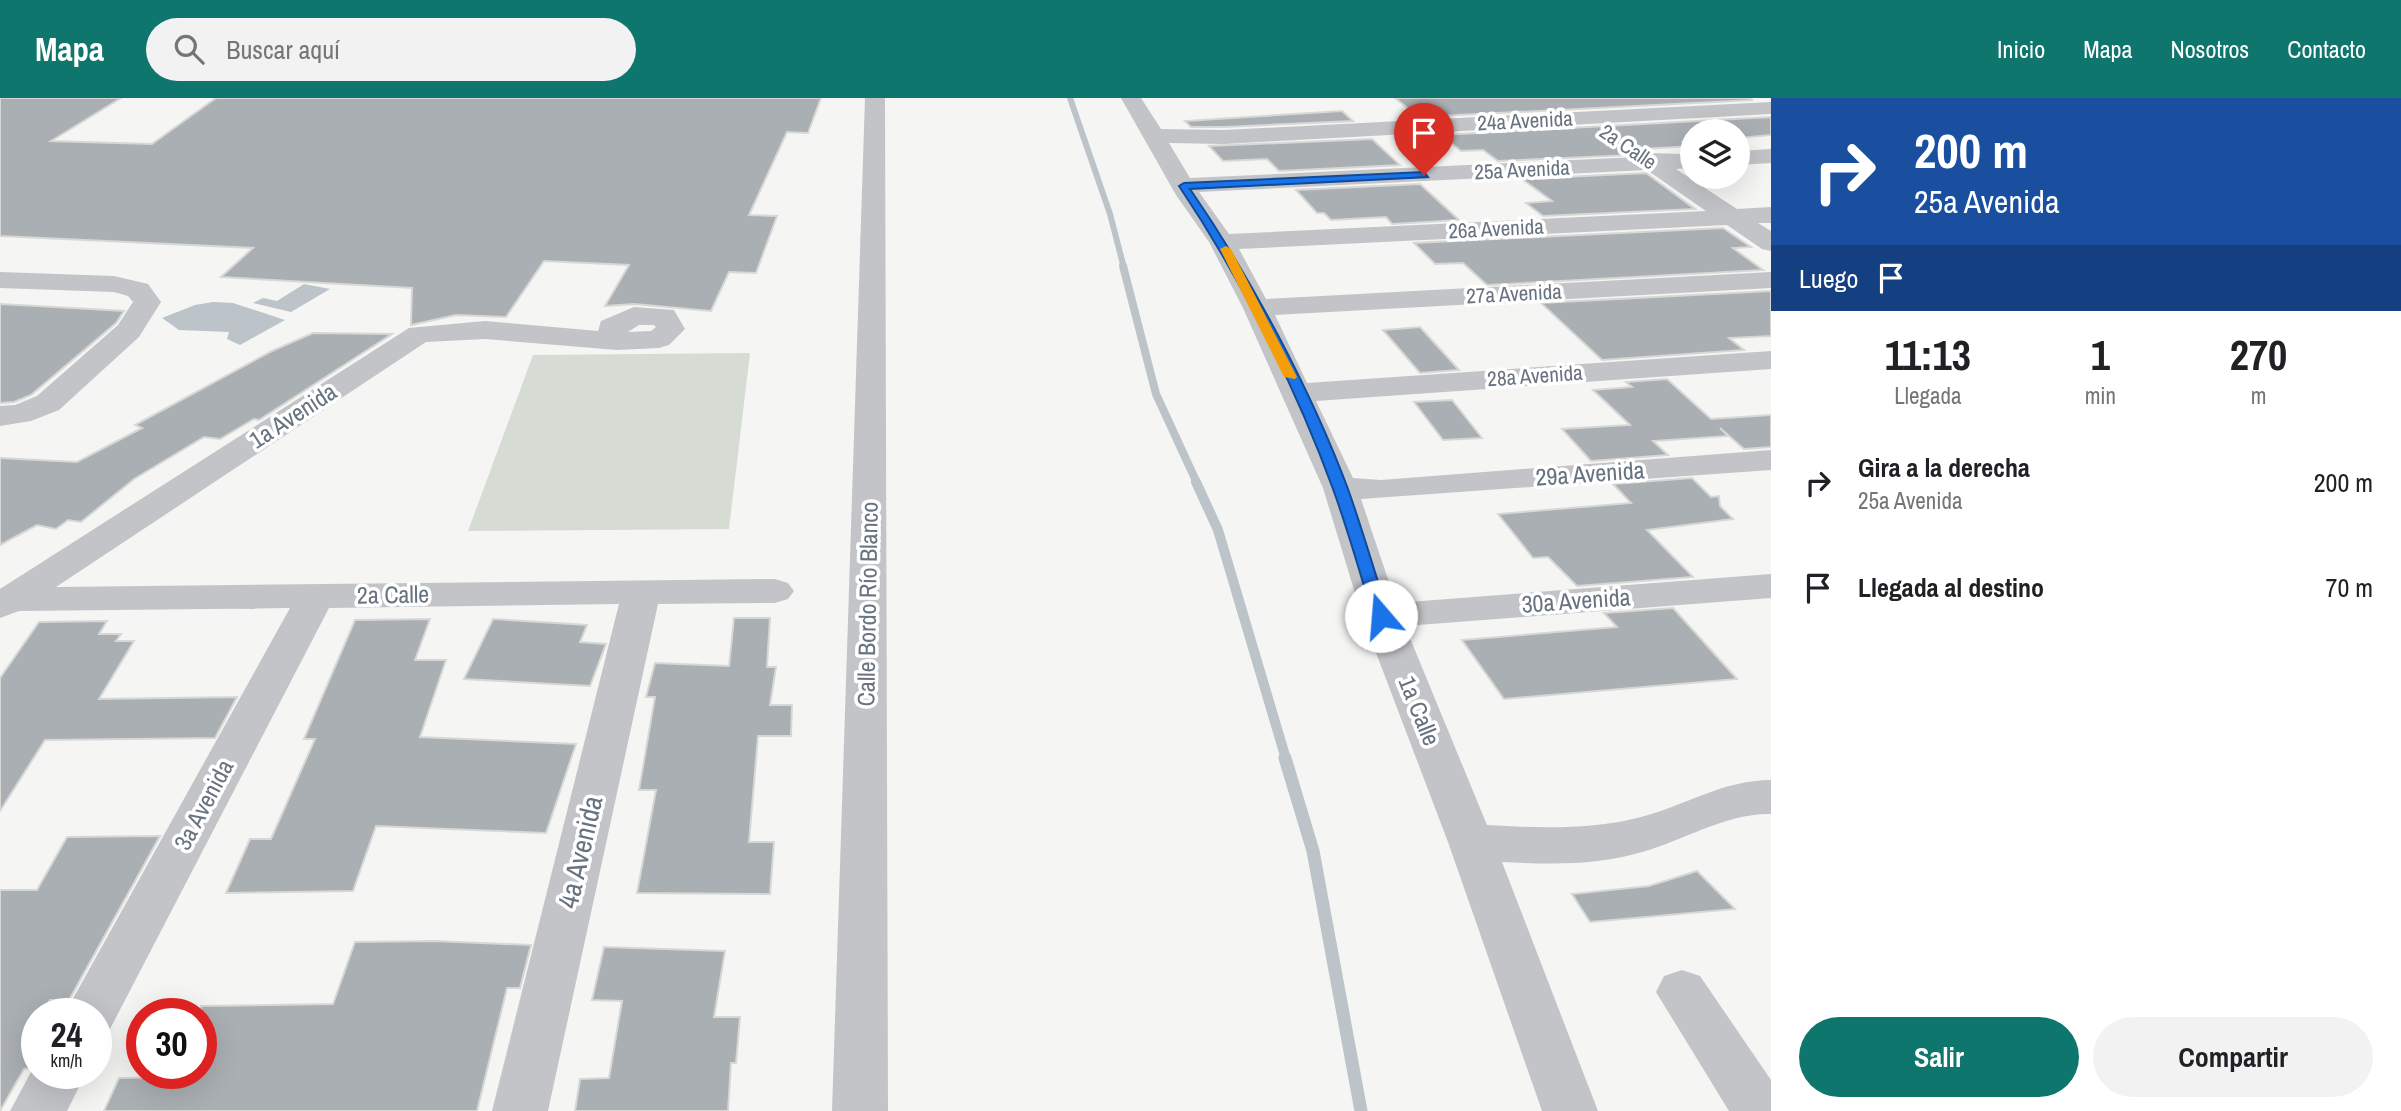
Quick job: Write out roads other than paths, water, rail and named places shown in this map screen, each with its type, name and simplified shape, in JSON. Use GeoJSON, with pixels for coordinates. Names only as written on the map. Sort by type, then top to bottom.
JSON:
{"type":"FeatureCollection","features":[{"type":"Feature","properties":{"kind":"street","name":"Calle Bordo Río Blanco"},"geometry":{"type":"LineString","coordinates":[[860,1111],[875,98]]}},
{"type":"Feature","properties":{"kind":"street","name":"1a Calle"},"geometry":{"type":"LineString","coordinates":[[1131,98],[1152,136],[1222,242],[1299,393],[1340,488],[1381,616],[1471,842],[1570,1111]]}},
{"type":"Feature","properties":{"kind":"street","name":"2a Calle"},"geometry":{"type":"LineString","coordinates":[[1555,98],[1771,243]]}},
{"type":"Feature","properties":{"kind":"street","name":"24a Avenida"},"geometry":{"type":"LineString","coordinates":[[1152,136],[1224,137],[1771,108]]}},
{"type":"Feature","properties":{"kind":"street"},"geometry":{"type":"LineString","coordinates":[[1750,157],[1771,156]]}},
{"type":"Feature","properties":{"kind":"street","name":"25a Avenida"},"geometry":{"type":"LineString","coordinates":[[1184,186],[1680,162]]}},
{"type":"Feature","properties":{"kind":"street","name":"26a Avenida"},"geometry":{"type":"LineString","coordinates":[[1222,242],[1771,215]]}},
{"type":"Feature","properties":{"kind":"street"},"geometry":{"type":"LineString","coordinates":[[0,280],[114,284],[138,290],[147,302],[129,331],[48,403],[20,414],[0,416]]}},
{"type":"Feature","properties":{"kind":"street","name":"27a Avenida"},"geometry":{"type":"LineString","coordinates":[[1257,308],[1771,280]]}},
{"type":"Feature","properties":{"kind":"street","name":"1a Avenida"},"geometry":{"type":"LineString","coordinates":[[6,602],[419,334],[485,330],[617,341]]}},
{"type":"Feature","properties":{"kind":"street","name":"28a Avenida"},"geometry":{"type":"LineString","coordinates":[[1299,393],[1771,359]]}},
{"type":"Feature","properties":{"kind":"street","name":"29a Avenida"},"geometry":{"type":"LineString","coordinates":[[1340,488],[1409,488],[1771,460]]}},
{"type":"Feature","properties":{"kind":"street","name":"30a Avenida"},"geometry":{"type":"LineString","coordinates":[[1381,616],[1771,586]]}},
{"type":"Feature","properties":{"kind":"street","name":"2a Calle"},"geometry":{"type":"LineString","coordinates":[[6,602],[775,591]]}},
{"type":"Feature","properties":{"kind":"street","name":"4a Avenida"},"geometry":{"type":"LineString","coordinates":[[520,1111],[641,593]]}},
{"type":"Feature","properties":{"kind":"street","name":"3a Avenida"},"geometry":{"type":"LineString","coordinates":[[99,998],[316,596]]}},
{"type":"Feature","properties":{"kind":"street"},"geometry":{"type":"LineString","coordinates":[[1471,842],[1587,844],[1638,836],[1741,798],[1771,797]]}},
{"type":"Feature","properties":{"kind":"street"},"geometry":{"type":"LineString","coordinates":[[1682,992],[1760,1111]]}},
{"type":"Feature","properties":{"kind":"street"},"geometry":{"type":"LineString","coordinates":[[38,1111],[50,1089]]}},
{"type":"Feature","properties":{"kind":"waterway"},"geometry":{"type":"LineString","coordinates":[[1070,98],[1110,214],[1124,268]]}},
{"type":"Feature","properties":{"kind":"waterway"},"geometry":{"type":"LineString","coordinates":[[1123,266],[1156,394],[1197,483]]}},
{"type":"Feature","properties":{"kind":"waterway"},"geometry":{"type":"LineString","coordinates":[[1196,482],[1218,530],[1286,759]]}},
{"type":"Feature","properties":{"kind":"waterway"},"geometry":{"type":"LineString","coordinates":[[1285,758],[1313,851],[1361,1111]]}}]}
